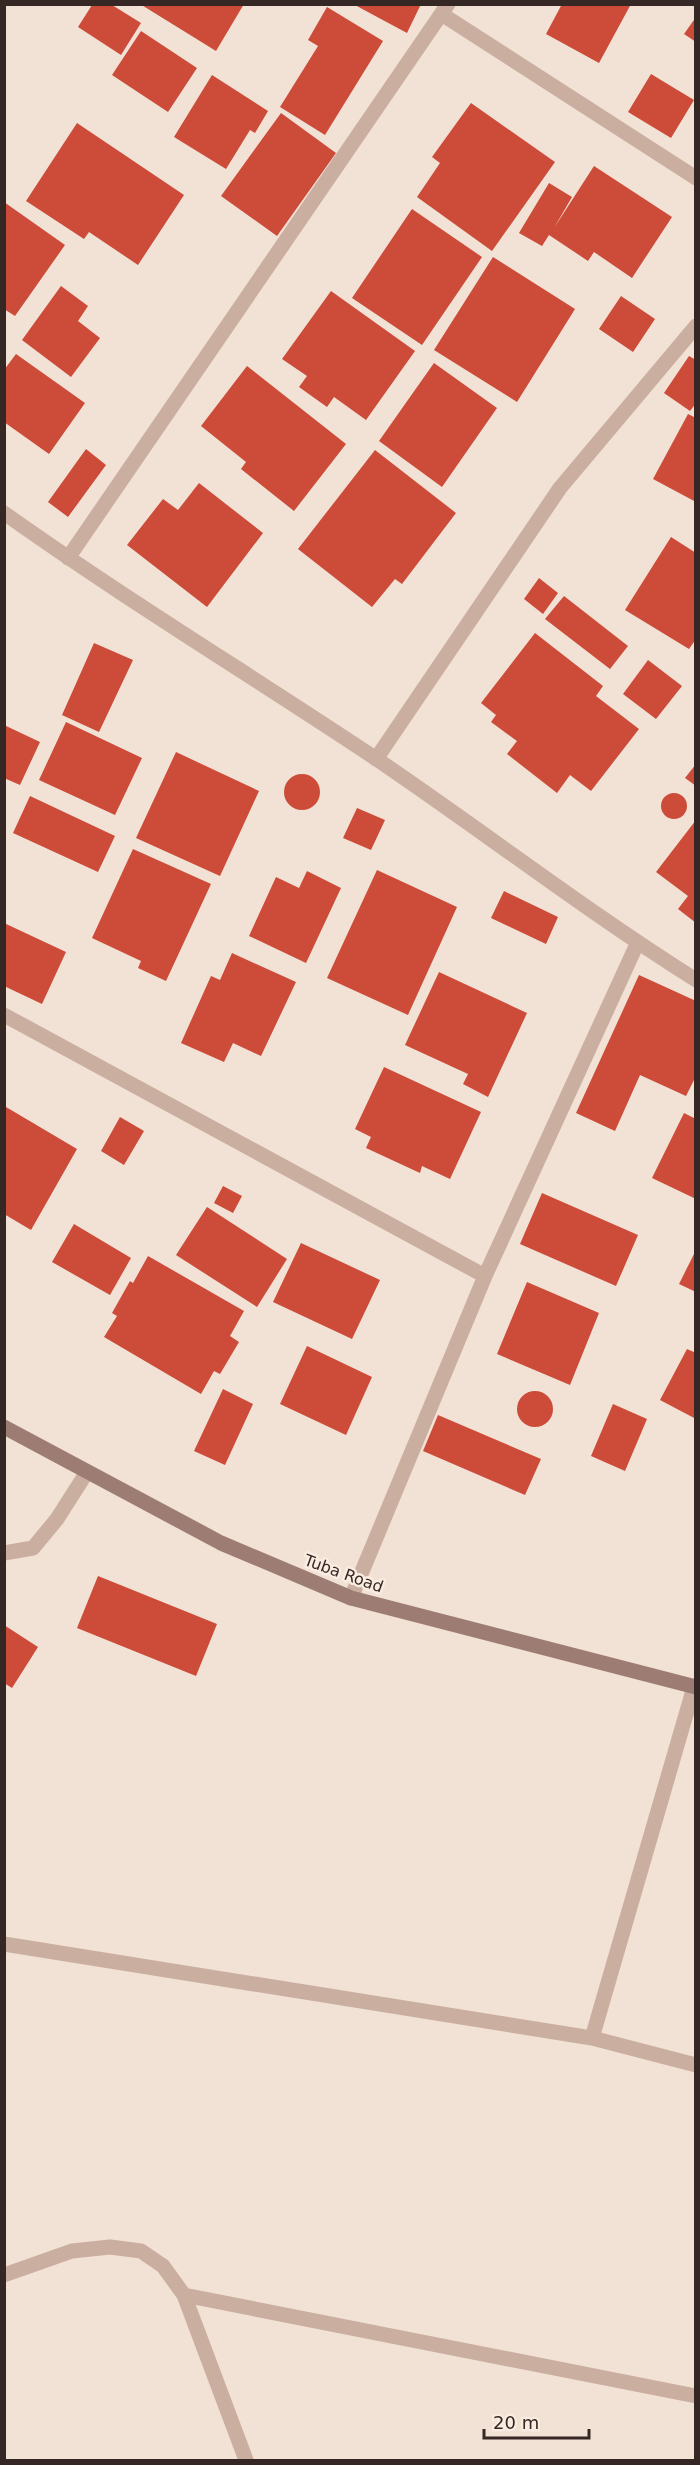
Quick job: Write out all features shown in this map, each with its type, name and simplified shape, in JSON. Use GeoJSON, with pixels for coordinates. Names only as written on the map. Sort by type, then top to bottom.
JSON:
{"type":"FeatureCollection","features":[{"type":"Feature","properties":{"kind":"street"},"geometry":{"type":"LineString","coordinates":[[68,558],[446,10],[696,178]]}},
{"type":"Feature","properties":{"kind":"street"},"geometry":{"type":"LineString","coordinates":[[376,759],[560,488],[696,326]]}},
{"type":"Feature","properties":{"kind":"street"},"geometry":{"type":"LineString","coordinates":[[4,513],[68,558],[376,759],[638,944],[696,981]]}},
{"type":"Feature","properties":{"kind":"street"},"geometry":{"type":"LineString","coordinates":[[351,1598],[485,1276],[638,944]]}},
{"type":"Feature","properties":{"kind":"street"},"geometry":{"type":"LineString","coordinates":[[4,1015],[485,1276]]}},
{"type":"Feature","properties":{"kind":"street","name":"Tuba Road"},"geometry":{"type":"LineString","coordinates":[[4,1427],[221,1543],[351,1598],[695,1687]]}},
{"type":"Feature","properties":{"kind":"street"},"geometry":{"type":"LineString","coordinates":[[4,1553],[33,1548],[57,1520],[87,1472]]}},
{"type":"Feature","properties":{"kind":"street"},"geometry":{"type":"LineString","coordinates":[[592,2038],[695,1687]]}},
{"type":"Feature","properties":{"kind":"street"},"geometry":{"type":"LineString","coordinates":[[4,1944],[592,2038],[696,2065]]}},
{"type":"Feature","properties":{"kind":"street"},"geometry":{"type":"LineString","coordinates":[[4,2275],[72,2251],[110,2247],[141,2252],[163,2266],[184,2295],[246,2460]]}},
{"type":"Feature","properties":{"kind":"street"},"geometry":{"type":"LineString","coordinates":[[184,2295],[696,2396]]}},
{"type":"Feature","properties":{"kind":"building"},"geometry":{"type":"Polygon","coordinates":[[[140,4],[244,4],[216,51],[140,4]]]}},
{"type":"Feature","properties":{"kind":"building"},"geometry":{"type":"Polygon","coordinates":[[[353,4],[421,4],[407,33],[353,4]]]}},
{"type":"Feature","properties":{"kind":"building"},"geometry":{"type":"Polygon","coordinates":[[[562,4],[631,4],[599,63],[546,34],[562,4]]]}},
{"type":"Feature","properties":{"kind":"building"},"geometry":{"type":"Polygon","coordinates":[[[92,5],[112,5],[141,23],[121,55],[78,27],[92,5]]]}},
{"type":"Feature","properties":{"kind":"building"},"geometry":{"type":"Polygon","coordinates":[[[327,7],[383,41],[325,135],[280,107],[318,46],[308,40],[327,7]]]}},
{"type":"Feature","properties":{"kind":"building"},"geometry":{"type":"Polygon","coordinates":[[[696,17],[696,42],[684,34],[696,17]]]}},
{"type":"Feature","properties":{"kind":"building"},"geometry":{"type":"Polygon","coordinates":[[[141,31],[197,68],[168,112],[112,75],[141,31]]]}},
{"type":"Feature","properties":{"kind":"building"},"geometry":{"type":"Polygon","coordinates":[[[651,74],[694,100],[671,138],[628,112],[651,74]]]}},
{"type":"Feature","properties":{"kind":"building"},"geometry":{"type":"Polygon","coordinates":[[[212,75],[268,111],[255,133],[250,130],[226,169],[174,137],[212,75]]]}},
{"type":"Feature","properties":{"kind":"building"},"geometry":{"type":"Polygon","coordinates":[[[471,103],[555,162],[492,251],[417,197],[440,163],[432,157],[471,103]]]}},
{"type":"Feature","properties":{"kind":"building"},"geometry":{"type":"Polygon","coordinates":[[[281,113],[336,153],[277,236],[221,196],[281,113]]]}},
{"type":"Feature","properties":{"kind":"building"},"geometry":{"type":"Polygon","coordinates":[[[77,123],[184,195],[138,265],[89,232],[84,239],[26,201],[77,123]]]}},
{"type":"Feature","properties":{"kind":"building"},"geometry":{"type":"Polygon","coordinates":[[[594,166],[672,217],[632,278],[594,252],[588,261],[549,235],[542,246],[519,233],[549,183],[572,197],[554,228],[594,166]]]}},
{"type":"Feature","properties":{"kind":"building"},"geometry":{"type":"Polygon","coordinates":[[[4,202],[65,245],[15,316],[4,309],[4,202]]]}},
{"type":"Feature","properties":{"kind":"building"},"geometry":{"type":"Polygon","coordinates":[[[412,209],[482,257],[422,345],[352,298],[412,209]]]}},
{"type":"Feature","properties":{"kind":"building"},"geometry":{"type":"Polygon","coordinates":[[[493,257],[575,309],[517,402],[434,350],[493,257]]]}},
{"type":"Feature","properties":{"kind":"building"},"geometry":{"type":"Polygon","coordinates":[[[61,286],[88,306],[78,321],[100,338],[71,377],[22,340],[61,286]]]}},
{"type":"Feature","properties":{"kind":"building"},"geometry":{"type":"Polygon","coordinates":[[[331,291],[415,351],[366,420],[334,397],[327,407],[299,387],[307,376],[282,359],[331,291]]]}},
{"type":"Feature","properties":{"kind":"building"},"geometry":{"type":"Polygon","coordinates":[[[621,296],[655,319],[633,352],[599,329],[621,296]]]}},
{"type":"Feature","properties":{"kind":"building"},"geometry":{"type":"Polygon","coordinates":[[[16,354],[85,403],[49,454],[4,422],[4,370],[16,354]]]}},
{"type":"Feature","properties":{"kind":"building"},"geometry":{"type":"Polygon","coordinates":[[[689,356],[696,360],[696,403],[690,411],[664,393],[689,356]]]}},
{"type":"Feature","properties":{"kind":"building"},"geometry":{"type":"Polygon","coordinates":[[[434,363],[497,408],[442,487],[379,441],[434,363]]]}},
{"type":"Feature","properties":{"kind":"building"},"geometry":{"type":"Polygon","coordinates":[[[247,366],[346,444],[294,511],[241,469],[246,462],[201,426],[247,366]]]}},
{"type":"Feature","properties":{"kind":"building"},"geometry":{"type":"Polygon","coordinates":[[[688,414],[696,418],[696,502],[653,479],[688,414]]]}},
{"type":"Feature","properties":{"kind":"building"},"geometry":{"type":"Polygon","coordinates":[[[86,449],[106,465],[68,517],[48,502],[86,449]]]}},
{"type":"Feature","properties":{"kind":"building"},"geometry":{"type":"Polygon","coordinates":[[[375,450],[456,513],[402,584],[395,579],[372,607],[298,549],[375,450]]]}},
{"type":"Feature","properties":{"kind":"building"},"geometry":{"type":"Polygon","coordinates":[[[199,483],[263,533],[207,607],[127,545],[163,499],[178,510],[199,483]]]}},
{"type":"Feature","properties":{"kind":"building"},"geometry":{"type":"Polygon","coordinates":[[[671,537],[696,553],[696,639],[689,649],[625,610],[671,537]]]}},
{"type":"Feature","properties":{"kind":"building"},"geometry":{"type":"Polygon","coordinates":[[[539,578],[558,593],[543,614],[524,599],[539,578]]]}},
{"type":"Feature","properties":{"kind":"building"},"geometry":{"type":"Polygon","coordinates":[[[564,596],[628,646],[610,669],[545,619],[564,596]]]}},
{"type":"Feature","properties":{"kind":"building"},"geometry":{"type":"Polygon","coordinates":[[[535,633],[603,686],[596,696],[639,729],[591,791],[570,775],[557,793],[507,754],[517,741],[491,722],[496,715],[481,703],[535,633]]]}},
{"type":"Feature","properties":{"kind":"building"},"geometry":{"type":"Polygon","coordinates":[[[94,643],[133,660],[99,732],[62,715],[94,643]]]}},
{"type":"Feature","properties":{"kind":"building"},"geometry":{"type":"Polygon","coordinates":[[[648,660],[682,686],[656,719],[623,694],[648,660]]]}},
{"type":"Feature","properties":{"kind":"building"},"geometry":{"type":"Polygon","coordinates":[[[66,722],[142,758],[115,815],[39,780],[66,722]]]}},
{"type":"Feature","properties":{"kind":"building"},"geometry":{"type":"Polygon","coordinates":[[[4,725],[40,742],[20,785],[4,778],[4,725]]]}},
{"type":"Feature","properties":{"kind":"building"},"geometry":{"type":"Polygon","coordinates":[[[176,752],[259,791],[220,876],[136,838],[176,752]]]}},
{"type":"Feature","properties":{"kind":"building"},"geometry":{"type":"Polygon","coordinates":[[[696,764],[696,786],[685,778],[696,764]]]}},
{"type":"Feature","properties":{"kind":"building"},"geometry":{"type":"Polygon","coordinates":[[[302,774],[315,779],[320,792],[315,805],[302,810],[289,805],[284,792],[289,779],[302,774]]]}},
{"type":"Feature","properties":{"kind":"building"},"geometry":{"type":"Polygon","coordinates":[[[674,793],[683,797],[687,806],[683,815],[674,819],[665,815],[661,806],[665,797],[674,793]]]}},
{"type":"Feature","properties":{"kind":"building"},"geometry":{"type":"Polygon","coordinates":[[[30,796],[115,836],[98,872],[13,833],[30,796]]]}},
{"type":"Feature","properties":{"kind":"building"},"geometry":{"type":"Polygon","coordinates":[[[357,808],[385,820],[371,850],[343,838],[357,808]]]}},
{"type":"Feature","properties":{"kind":"building"},"geometry":{"type":"Polygon","coordinates":[[[696,820],[696,923],[678,909],[688,896],[656,872],[696,820]]]}},
{"type":"Feature","properties":{"kind":"building"},"geometry":{"type":"Polygon","coordinates":[[[133,849],[211,884],[166,981],[138,968],[141,961],[92,938],[133,849]]]}},
{"type":"Feature","properties":{"kind":"building"},"geometry":{"type":"Polygon","coordinates":[[[377,870],[457,907],[408,1015],[327,978],[377,870]]]}},
{"type":"Feature","properties":{"kind":"building"},"geometry":{"type":"Polygon","coordinates":[[[307,871],[341,888],[306,963],[249,936],[276,877],[299,888],[307,871]]]}},
{"type":"Feature","properties":{"kind":"building"},"geometry":{"type":"Polygon","coordinates":[[[504,891],[558,917],[546,944],[491,918],[504,891]]]}},
{"type":"Feature","properties":{"kind":"building"},"geometry":{"type":"Polygon","coordinates":[[[4,923],[66,952],[42,1004],[4,986],[4,923]]]}},
{"type":"Feature","properties":{"kind":"building"},"geometry":{"type":"Polygon","coordinates":[[[232,953],[296,982],[261,1056],[233,1043],[224,1062],[181,1043],[211,976],[220,980],[232,953]]]}},
{"type":"Feature","properties":{"kind":"building"},"geometry":{"type":"Polygon","coordinates":[[[439,972],[527,1013],[488,1097],[463,1084],[468,1074],[405,1045],[439,972]]]}},
{"type":"Feature","properties":{"kind":"building"},"geometry":{"type":"Polygon","coordinates":[[[639,975],[696,1001],[696,1076],[686,1096],[640,1075],[615,1131],[576,1113],[639,975]]]}},
{"type":"Feature","properties":{"kind":"building"},"geometry":{"type":"Polygon","coordinates":[[[384,1067],[481,1112],[450,1179],[422,1166],[420,1173],[366,1148],[371,1137],[355,1129],[384,1067]]]}},
{"type":"Feature","properties":{"kind":"building"},"geometry":{"type":"Polygon","coordinates":[[[6,1107],[77,1149],[31,1230],[4,1214],[6,1107]]]}},
{"type":"Feature","properties":{"kind":"building"},"geometry":{"type":"Polygon","coordinates":[[[684,1113],[696,1119],[696,1199],[652,1178],[684,1113]]]}},
{"type":"Feature","properties":{"kind":"building"},"geometry":{"type":"Polygon","coordinates":[[[120,1117],[144,1131],[124,1165],[101,1151],[120,1117]]]}},
{"type":"Feature","properties":{"kind":"building"},"geometry":{"type":"Polygon","coordinates":[[[223,1186],[242,1196],[233,1213],[214,1203],[223,1186]]]}},
{"type":"Feature","properties":{"kind":"building"},"geometry":{"type":"Polygon","coordinates":[[[542,1193],[638,1235],[616,1286],[520,1244],[542,1193]]]}},
{"type":"Feature","properties":{"kind":"building"},"geometry":{"type":"Polygon","coordinates":[[[207,1207],[287,1259],[257,1307],[176,1255],[207,1207]]]}},
{"type":"Feature","properties":{"kind":"building"},"geometry":{"type":"Polygon","coordinates":[[[74,1224],[131,1258],[110,1295],[52,1262],[74,1224]]]}},
{"type":"Feature","properties":{"kind":"building"},"geometry":{"type":"Polygon","coordinates":[[[301,1243],[380,1280],[352,1339],[273,1302],[301,1243]]]}},
{"type":"Feature","properties":{"kind":"building"},"geometry":{"type":"Polygon","coordinates":[[[696,1250],[696,1292],[679,1284],[696,1250]]]}},
{"type":"Feature","properties":{"kind":"building"},"geometry":{"type":"Polygon","coordinates":[[[148,1256],[244,1311],[230,1336],[239,1342],[220,1374],[214,1371],[201,1394],[104,1337],[117,1316],[112,1313],[130,1281],[133,1283],[148,1256]]]}},
{"type":"Feature","properties":{"kind":"building"},"geometry":{"type":"Polygon","coordinates":[[[527,1282],[599,1313],[570,1385],[497,1354],[527,1282]]]}},
{"type":"Feature","properties":{"kind":"building"},"geometry":{"type":"Polygon","coordinates":[[[307,1346],[372,1377],[346,1435],[280,1404],[307,1346]]]}},
{"type":"Feature","properties":{"kind":"building"},"geometry":{"type":"Polygon","coordinates":[[[687,1349],[696,1353],[696,1419],[660,1400],[687,1349]]]}},
{"type":"Feature","properties":{"kind":"building"},"geometry":{"type":"Polygon","coordinates":[[[223,1389],[253,1404],[225,1465],[194,1451],[223,1389]]]}},
{"type":"Feature","properties":{"kind":"building"},"geometry":{"type":"Polygon","coordinates":[[[535,1391],[548,1396],[553,1409],[548,1422],[535,1427],[522,1422],[517,1409],[522,1396],[535,1391]]]}},
{"type":"Feature","properties":{"kind":"building"},"geometry":{"type":"Polygon","coordinates":[[[613,1404],[647,1419],[625,1471],[591,1456],[613,1404]]]}},
{"type":"Feature","properties":{"kind":"building"},"geometry":{"type":"Polygon","coordinates":[[[438,1415],[541,1459],[525,1495],[423,1451],[438,1415]]]}},
{"type":"Feature","properties":{"kind":"building"},"geometry":{"type":"Polygon","coordinates":[[[98,1576],[217,1624],[196,1676],[77,1628],[98,1576]]]}},
{"type":"Feature","properties":{"kind":"building"},"geometry":{"type":"Polygon","coordinates":[[[4,1625],[38,1647],[12,1688],[4,1683],[4,1625]]]}}]}
